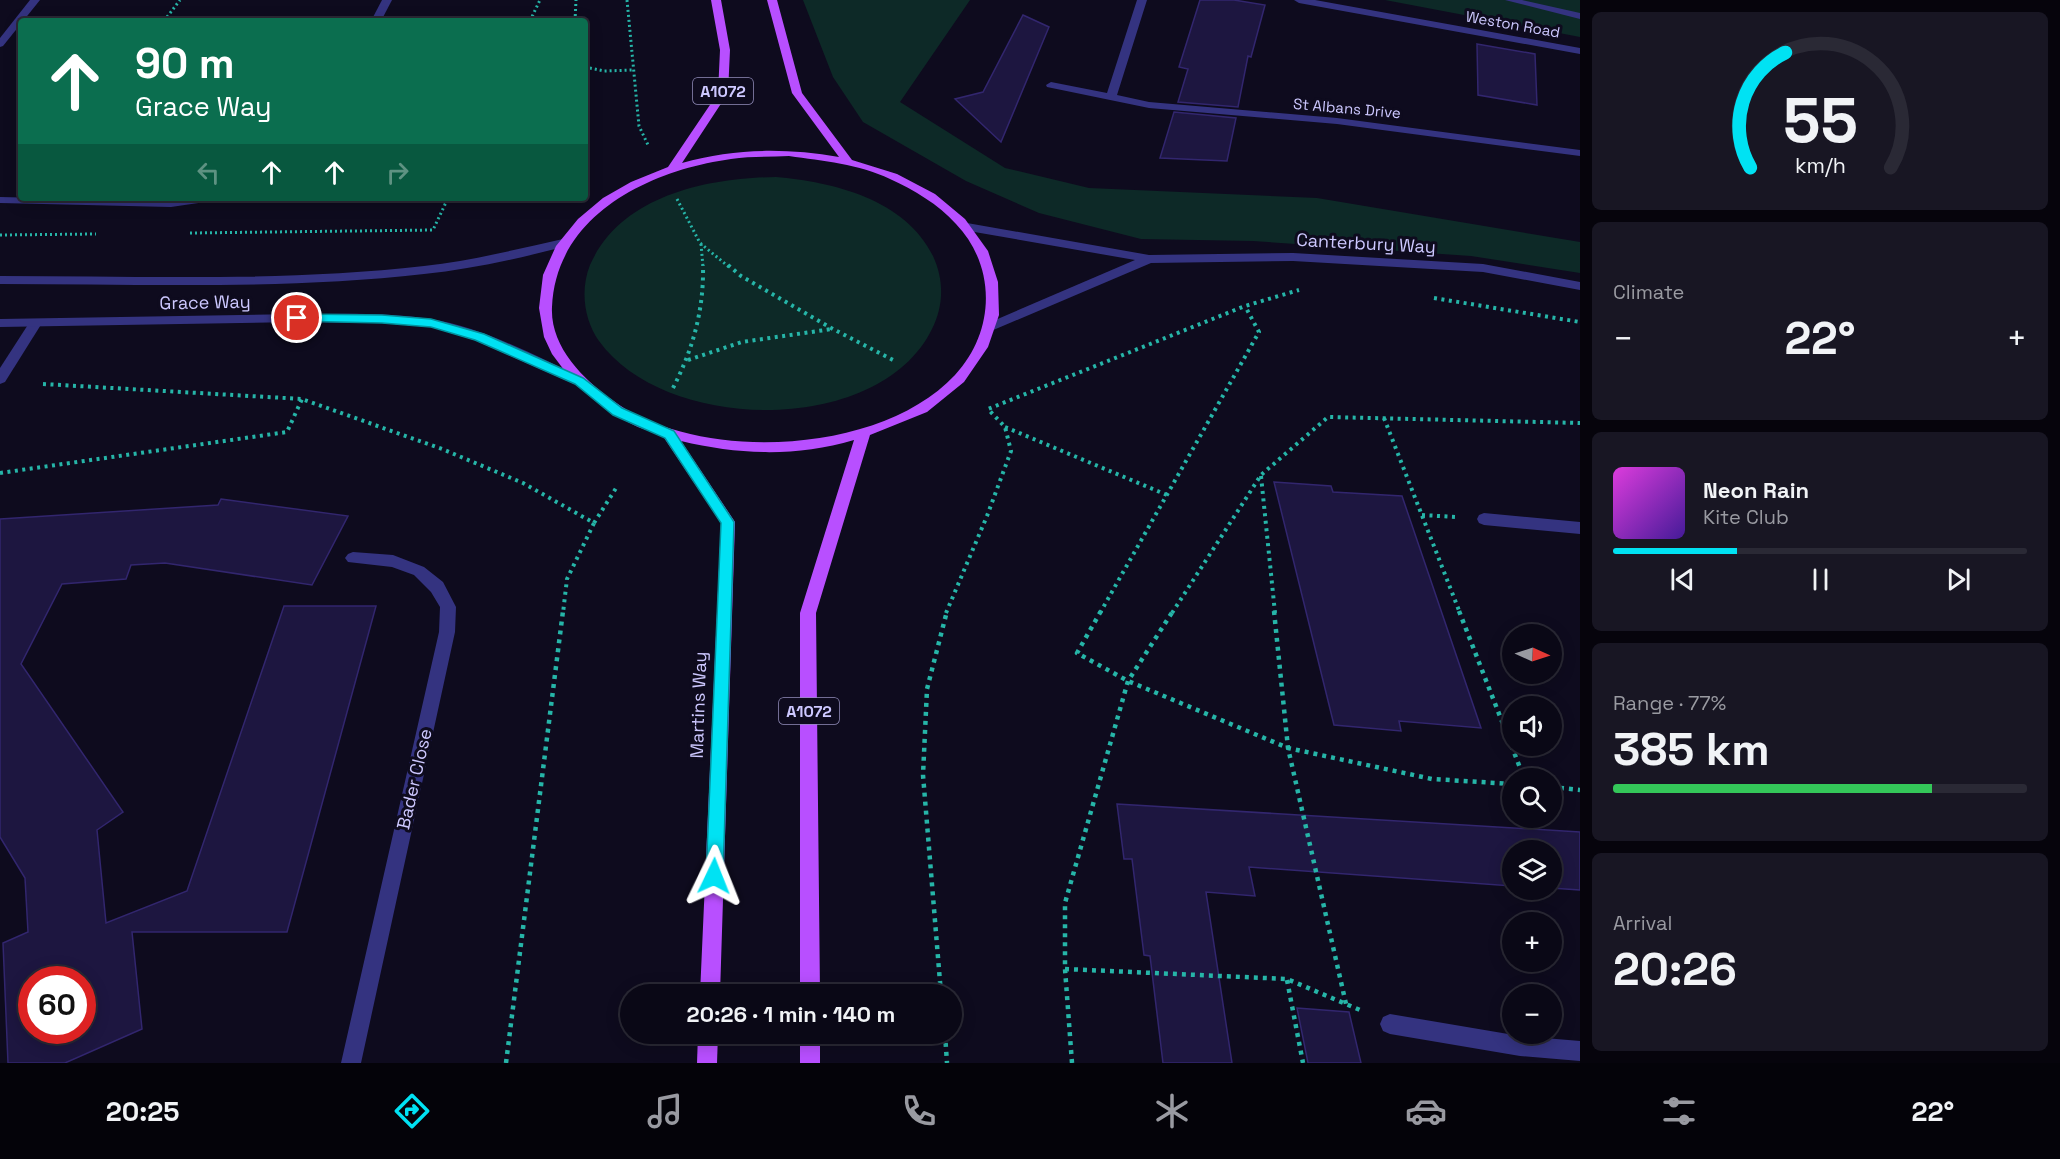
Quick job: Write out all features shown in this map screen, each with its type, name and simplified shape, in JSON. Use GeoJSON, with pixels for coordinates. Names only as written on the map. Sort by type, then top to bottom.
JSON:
{"type":"FeatureCollection","features":[{"type":"Feature","properties":{"kind":"main road","name":"A1072"},"geometry":{"type":"LineString","coordinates":[[673,168],[723,93],[725,50],[716,0]]}},
{"type":"Feature","properties":{"kind":"main road"},"geometry":{"type":"LineString","coordinates":[[772,0],[797,93],[847,161]]}},
{"type":"Feature","properties":{"kind":"main road"},"geometry":{"type":"LineString","coordinates":[[789,153],[847,161],[894,176],[934,198],[967,227],[986,258],[996,292],[991,327],[968,370],[924,408],[863,435],[799,448],[732,447],[669,434],[618,412],[579,381],[555,347],[545,311],[548,276],[563,243],[591,212],[629,187],[673,168],[730,156],[789,153]]}},
{"type":"Feature","properties":{"kind":"main road","name":"Martins Way"},"geometry":{"type":"LineString","coordinates":[[669,434],[728,522],[710,984]]}},
{"type":"Feature","properties":{"kind":"main road","name":"A1072"},"geometry":{"type":"LineString","coordinates":[[810,984],[808,614],[863,435]]}},
{"type":"Feature","properties":{"kind":"main road"},"geometry":{"type":"LineString","coordinates":[[707,1063],[708,1044]]}},
{"type":"Feature","properties":{"kind":"main road"},"geometry":{"type":"LineString","coordinates":[[810,1044],[810,1063]]}},
{"type":"Feature","properties":{"kind":"street"},"geometry":{"type":"LineString","coordinates":[[21,18],[35,0]]}},
{"type":"Feature","properties":{"kind":"street"},"geometry":{"type":"LineString","coordinates":[[378,18],[387,0]]}},
{"type":"Feature","properties":{"kind":"street"},"geometry":{"type":"LineString","coordinates":[[1111,98],[1142,0]]}},
{"type":"Feature","properties":{"kind":"street","name":"Weston Road"},"geometry":{"type":"LineString","coordinates":[[1299,0],[1580,51]]}},
{"type":"Feature","properties":{"kind":"street"},"geometry":{"type":"LineString","coordinates":[[1510,0],[1580,16]]}},
{"type":"Feature","properties":{"kind":"street"},"geometry":{"type":"LineString","coordinates":[[0,44],[18,21]]}},
{"type":"Feature","properties":{"kind":"street","name":"St Albans Drive"},"geometry":{"type":"LineString","coordinates":[[1051,85],[1149,105],[1225,114],[1337,121],[1427,131],[1580,153]]}},
{"type":"Feature","properties":{"kind":"street"},"geometry":{"type":"LineString","coordinates":[[0,200],[18,200]]}},
{"type":"Feature","properties":{"kind":"street"},"geometry":{"type":"LineString","coordinates":[[43,201],[171,204],[192,201]]}},
{"type":"Feature","properties":{"kind":"street","name":"Canterbury Way"},"geometry":{"type":"LineString","coordinates":[[967,227],[1149,259],[1293,257],[1472,267],[1580,286]]}},
{"type":"Feature","properties":{"kind":"street","name":"Grace Way"},"geometry":{"type":"LineString","coordinates":[[0,280],[299,277],[408,272],[459,265],[563,243]]}},
{"type":"Feature","properties":{"kind":"street","name":"Canterbury Way"},"geometry":{"type":"LineString","coordinates":[[991,327],[1149,259]]}},
{"type":"Feature","properties":{"kind":"street","name":"Grace Way"},"geometry":{"type":"LineString","coordinates":[[0,323],[297,318],[382,319],[431,323],[479,337],[579,381]]}},
{"type":"Feature","properties":{"kind":"street"},"geometry":{"type":"LineString","coordinates":[[0,379],[36,323]]}},
{"type":"Feature","properties":{"kind":"street"},"geometry":{"type":"LineString","coordinates":[[1484,519],[1580,528]]}},
{"type":"Feature","properties":{"kind":"street","name":"Bader Close"},"geometry":{"type":"LineString","coordinates":[[351,1063],[447,632],[448,607],[437,587],[419,571],[393,561],[353,558]]}},
{"type":"Feature","properties":{"kind":"street"},"geometry":{"type":"LineString","coordinates":[[1390,1024],[1520,1046],[1580,1051]]}},
{"type":"Feature","properties":{"kind":"path"},"geometry":{"type":"LineString","coordinates":[[166,18],[180,0]]}},
{"type":"Feature","properties":{"kind":"path"},"geometry":{"type":"LineString","coordinates":[[531,18],[540,0]]}},
{"type":"Feature","properties":{"kind":"path"},"geometry":{"type":"LineString","coordinates":[[575,18],[576,0]]}},
{"type":"Feature","properties":{"kind":"path"},"geometry":{"type":"LineString","coordinates":[[627,0],[639,126],[648,145]]}},
{"type":"Feature","properties":{"kind":"path"},"geometry":{"type":"LineString","coordinates":[[588,68],[604,71],[633,70]]}},
{"type":"Feature","properties":{"kind":"path"},"geometry":{"type":"LineString","coordinates":[[673,388],[688,360],[702,310],[704,266],[700,243],[676,196]]}},
{"type":"Feature","properties":{"kind":"path"},"geometry":{"type":"LineString","coordinates":[[187,233],[432,231],[447,201]]}},
{"type":"Feature","properties":{"kind":"path"},"geometry":{"type":"LineString","coordinates":[[0,235],[105,234]]}},
{"type":"Feature","properties":{"kind":"path"},"geometry":{"type":"LineString","coordinates":[[700,243],[741,276],[833,329],[895,361]]}},
{"type":"Feature","properties":{"kind":"path"},"geometry":{"type":"LineString","coordinates":[[1167,495],[1005,427],[988,409],[1245,306],[1293,290],[1304,289]]}},
{"type":"Feature","properties":{"kind":"path"},"geometry":{"type":"LineString","coordinates":[[1425,296],[1580,322]]}},
{"type":"Feature","properties":{"kind":"path"},"geometry":{"type":"LineString","coordinates":[[1245,306],[1260,332],[1077,653],[1128,681],[1288,748],[1432,779],[1502,783]]}},
{"type":"Feature","properties":{"kind":"path"},"geometry":{"type":"LineString","coordinates":[[688,360],[716,348],[754,338],[833,329]]}},
{"type":"Feature","properties":{"kind":"path"},"geometry":{"type":"LineString","coordinates":[[0,473],[287,432],[302,399]]}},
{"type":"Feature","properties":{"kind":"path"},"geometry":{"type":"LineString","coordinates":[[1072,1063],[1065,969],[1065,903],[1128,681],[1261,475],[1328,417],[1580,423]]}},
{"type":"Feature","properties":{"kind":"path"},"geometry":{"type":"LineString","coordinates":[[1384,418],[1520,768]]}},
{"type":"Feature","properties":{"kind":"path"},"geometry":{"type":"LineString","coordinates":[[940,984],[923,775],[927,689],[947,610],[987,516],[1011,451],[1005,427]]}},
{"type":"Feature","properties":{"kind":"path"},"geometry":{"type":"LineString","coordinates":[[1261,475],[1288,748],[1346,1004]]}},
{"type":"Feature","properties":{"kind":"path"},"geometry":{"type":"LineString","coordinates":[[594,523],[618,485]]}},
{"type":"Feature","properties":{"kind":"path"},"geometry":{"type":"LineString","coordinates":[[1562,788],[1580,790]]}},
{"type":"Feature","properties":{"kind":"path"},"geometry":{"type":"LineString","coordinates":[[1065,969],[1287,979],[1390,1024]]}},
{"type":"Feature","properties":{"kind":"path"},"geometry":{"type":"LineString","coordinates":[[1287,979],[1304,1063]]}},
{"type":"Feature","properties":{"kind":"path"},"geometry":{"type":"LineString","coordinates":[[946,1044],[947,1063]]}},
{"type":"Feature","properties":{"kind":"green space"},"geometry":{"type":"Polygon","coordinates":[[[803,0],[970,0],[900,102],[1005,168],[1089,188],[1317,198],[1580,242],[1580,273],[1471,256],[1253,241],[1141,239],[1039,213],[966,181],[863,122],[833,77],[803,0]]]}},
{"type":"Feature","properties":{"kind":"green space"},"geometry":{"type":"Polygon","coordinates":[[[1385,0],[1580,0],[1580,37],[1385,0]]]}},
{"type":"Feature","properties":{"kind":"green space"},"geometry":{"type":"Polygon","coordinates":[[[776,177],[821,183],[865,197],[905,220],[921,236],[937,265],[941,283],[939,311],[932,329],[906,364],[867,389],[821,404],[771,410],[720,406],[672,393],[630,372],[599,341],[590,324],[585,305],[587,275],[604,241],[623,222],[669,195],[723,181],[776,177]]]}},
{"type":"Feature","properties":{"kind":"building"},"geometry":{"type":"Polygon","coordinates":[[[1200,0],[1234,0],[1265,5],[1251,57],[1248,56],[1238,107],[1178,102],[1188,69],[1179,67],[1200,0]]]}},
{"type":"Feature","properties":{"kind":"building"},"geometry":{"type":"Polygon","coordinates":[[[1023,15],[1049,27],[1001,142],[955,99],[983,92],[1023,15]]]}},
{"type":"Feature","properties":{"kind":"building"},"geometry":{"type":"Polygon","coordinates":[[[1477,44],[1535,54],[1537,105],[1478,95],[1477,44]]]}},
{"type":"Feature","properties":{"kind":"building"},"geometry":{"type":"Polygon","coordinates":[[[1174,112],[1236,118],[1227,161],[1160,158],[1174,112]]]}},
{"type":"Feature","properties":{"kind":"building"},"geometry":{"type":"Polygon","coordinates":[[[1274,482],[1331,486],[1333,492],[1402,496],[1481,728],[1399,721],[1401,731],[1334,725],[1274,482]]]}},
{"type":"Feature","properties":{"kind":"building"},"geometry":{"type":"Polygon","coordinates":[[[221,499],[348,516],[312,585],[165,563],[131,565],[126,579],[62,584],[21,664],[123,812],[97,830],[106,923],[187,891],[284,606],[376,606],[287,932],[132,932],[142,1029],[65,1063],[8,1063],[3,943],[28,932],[25,878],[0,837],[0,519],[218,505],[221,499]]]}},
{"type":"Feature","properties":{"kind":"building"},"geometry":{"type":"Polygon","coordinates":[[[1117,804],[1580,832],[1580,890],[1562,889],[1562,840],[1502,840],[1502,885],[1249,867],[1255,896],[1206,892],[1232,1063],[1163,1063],[1150,956],[1144,955],[1132,859],[1124,859],[1117,804]]]}},
{"type":"Feature","properties":{"kind":"building"},"geometry":{"type":"Polygon","coordinates":[[[1297,1008],[1349,1012],[1361,1063],[1308,1063],[1297,1008]]]}},
{"type":"Feature","properties":{"kind":"route"},"geometry":{"type":"LineString","coordinates":[[297,318],[382,319],[431,323],[479,337],[579,381],[618,412],[669,434],[728,522],[714,876]]}}]}
